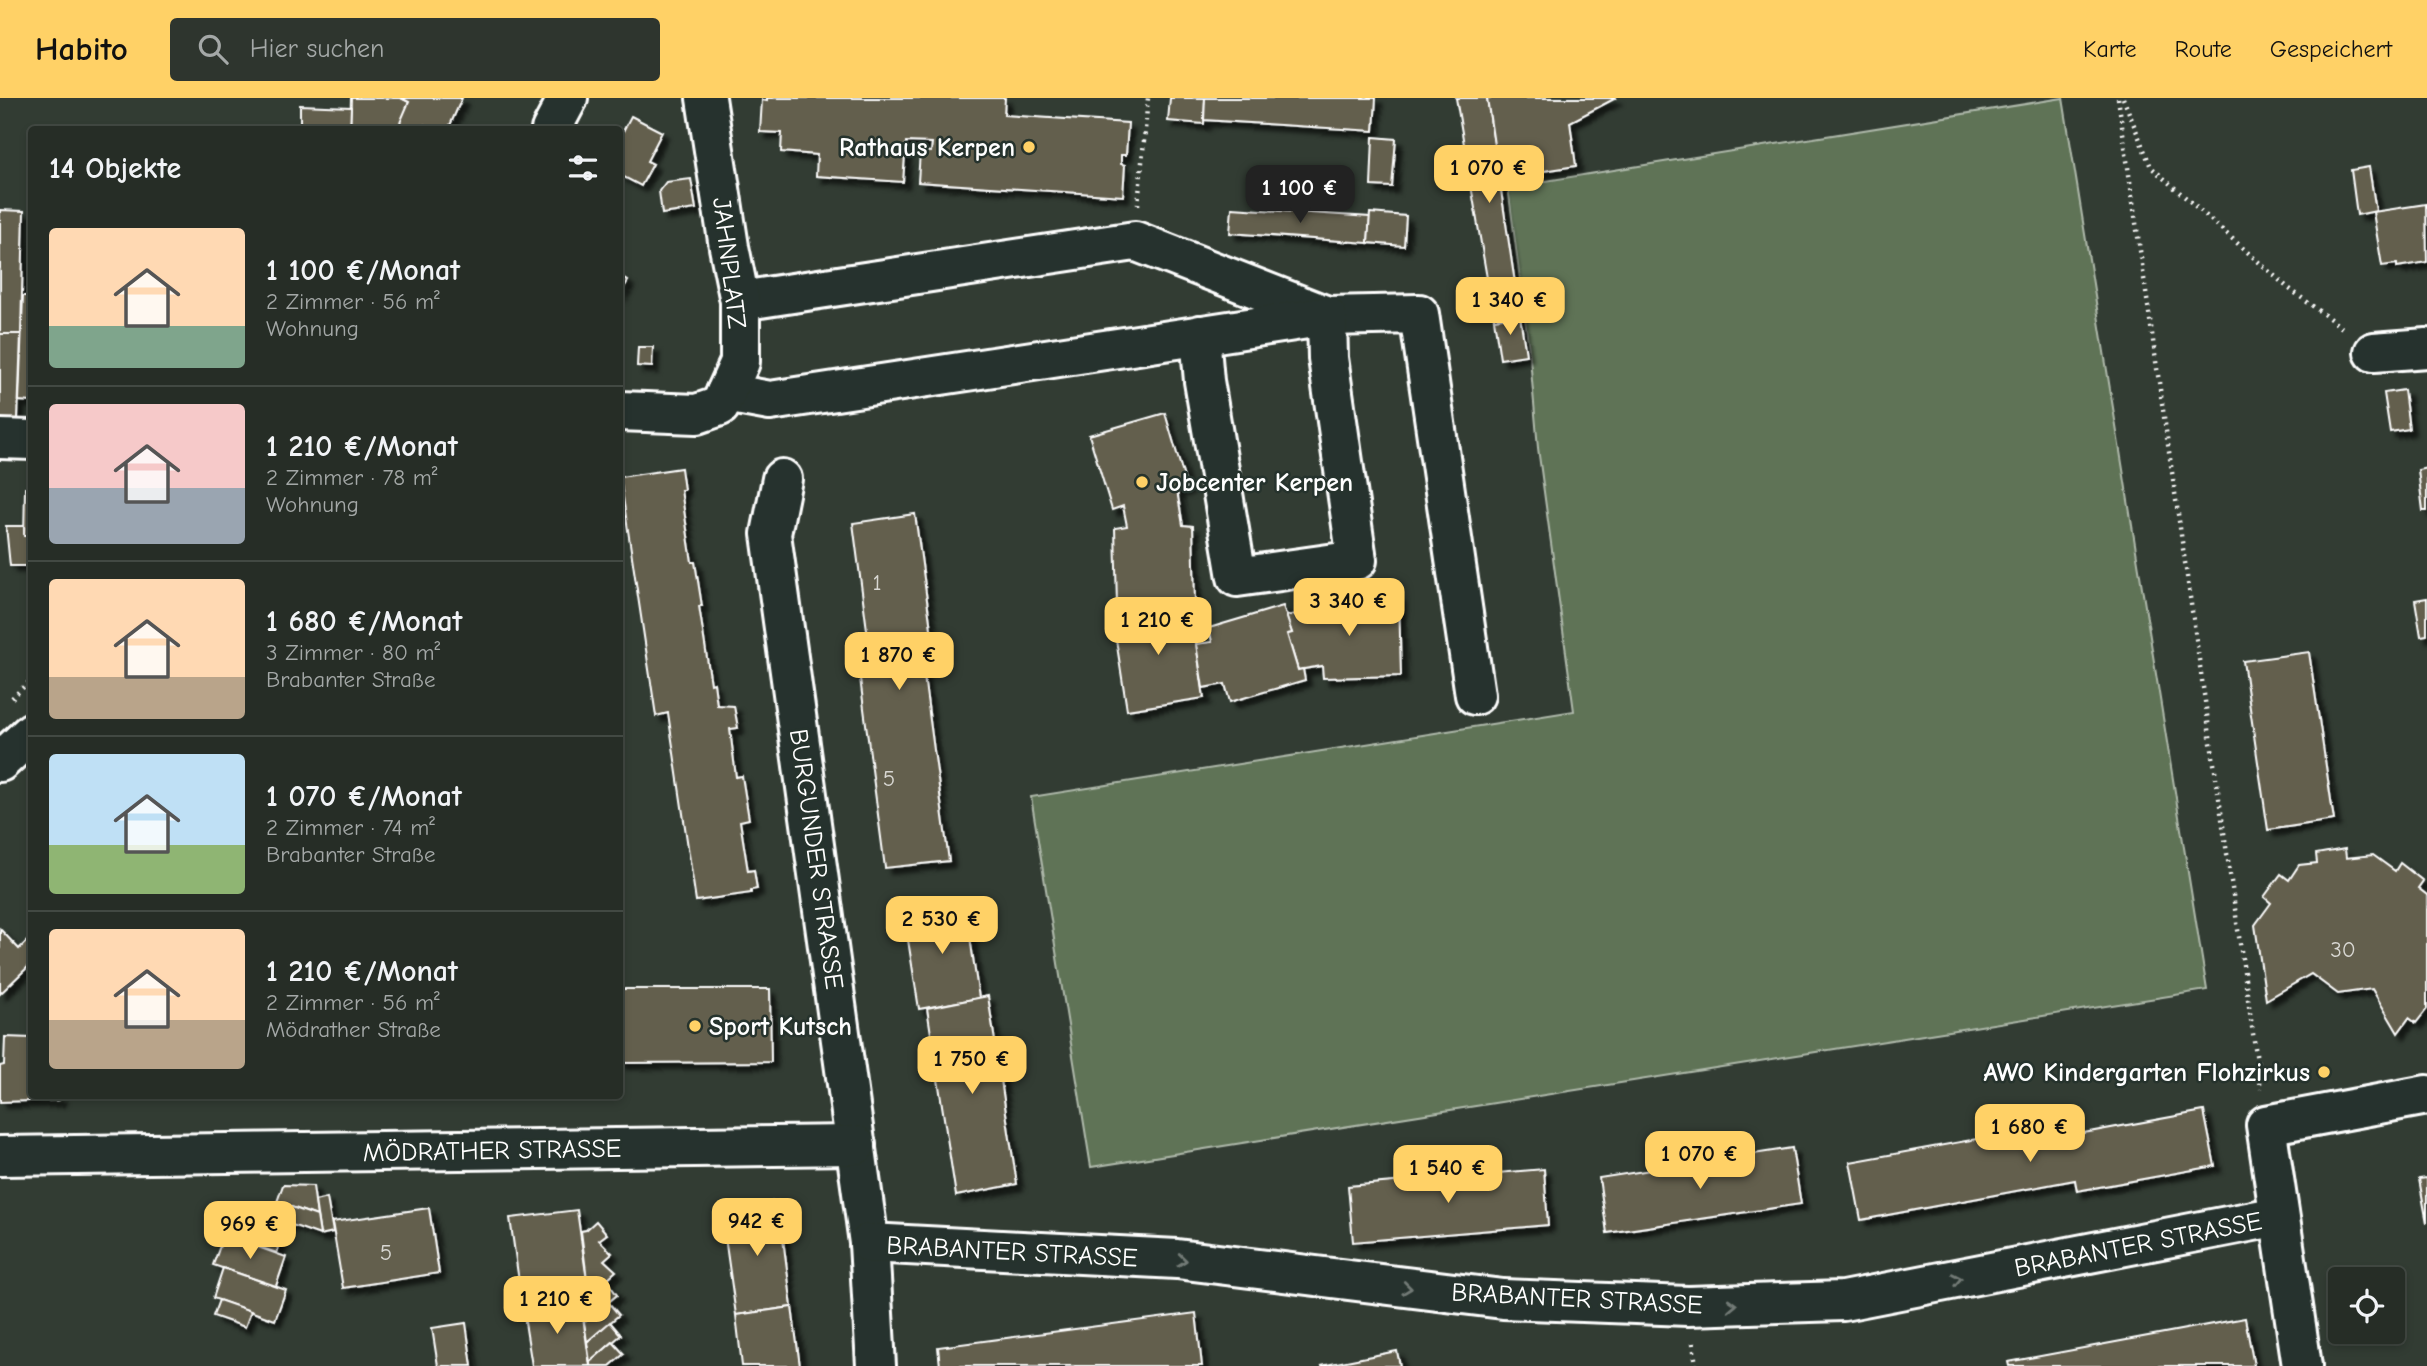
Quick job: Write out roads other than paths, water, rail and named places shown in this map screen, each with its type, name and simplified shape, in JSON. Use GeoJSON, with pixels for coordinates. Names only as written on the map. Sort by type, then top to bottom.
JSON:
{"type":"FeatureCollection","features":[{"type":"Feature","properties":{"kind":"street"},"geometry":{"type":"LineString","coordinates":[[553,126],[568,98]]}},
{"type":"Feature","properties":{"kind":"street","name":"JAHNPLATZ"},"geometry":{"type":"LineString","coordinates":[[623,411],[697,414],[720,406],[740,362],[740,301],[706,98]]}},
{"type":"Feature","properties":{"kind":"street"},"geometry":{"type":"LineString","coordinates":[[740,301],[1135,242],[1327,316]]}},
{"type":"Feature","properties":{"kind":"street"},"geometry":{"type":"LineString","coordinates":[[726,393],[770,401],[1327,316],[1419,314],[1475,695]]}},
{"type":"Feature","properties":{"kind":"street"},"geometry":{"type":"LineString","coordinates":[[1200,335],[1203,381],[1237,577],[1357,560],[1328,358],[1327,316]]}},
{"type":"Feature","properties":{"kind":"street"},"geometry":{"type":"LineString","coordinates":[[2374,352],[2427,348]]}},
{"type":"Feature","properties":{"kind":"street"},"geometry":{"type":"LineString","coordinates":[[0,439],[28,440]]}},
{"type":"Feature","properties":{"kind":"street","name":"BURGUNDER STRASSE"},"geometry":{"type":"LineString","coordinates":[[782,478],[771,534],[869,1243],[876,1366]]}},
{"type":"Feature","properties":{"kind":"street"},"geometry":{"type":"LineString","coordinates":[[0,762],[28,736]]}},
{"type":"Feature","properties":{"kind":"street"},"geometry":{"type":"LineString","coordinates":[[2302,1366],[2266,1125],[2427,1095]]}},
{"type":"Feature","properties":{"kind":"street","name":"MÖDRATHER STRASSE"},"geometry":{"type":"LineString","coordinates":[[0,1156],[856,1145]]}},
{"type":"Feature","properties":{"kind":"street","name":"BRABANTER STRASSE"},"geometry":{"type":"LineString","coordinates":[[869,1243],[1177,1259],[1503,1300],[1688,1306],[1843,1301],[2279,1216]]}},
{"type":"Feature","properties":{"kind":"place","name":"Rathaus Kerpen"},"geometry":{"type":"Point","coordinates":[1029,147]}},
{"type":"Feature","properties":{"kind":"place","name":"Jobcenter Kerpen"},"geometry":{"type":"Point","coordinates":[1142,482]}},
{"type":"Feature","properties":{"kind":"place","name":"Sport Kutsch"},"geometry":{"type":"Point","coordinates":[695,1026]}},
{"type":"Feature","properties":{"kind":"place","name":"AWO Kindergarten Flohzirkus"},"geometry":{"type":"Point","coordinates":[2324,1072]}}]}
